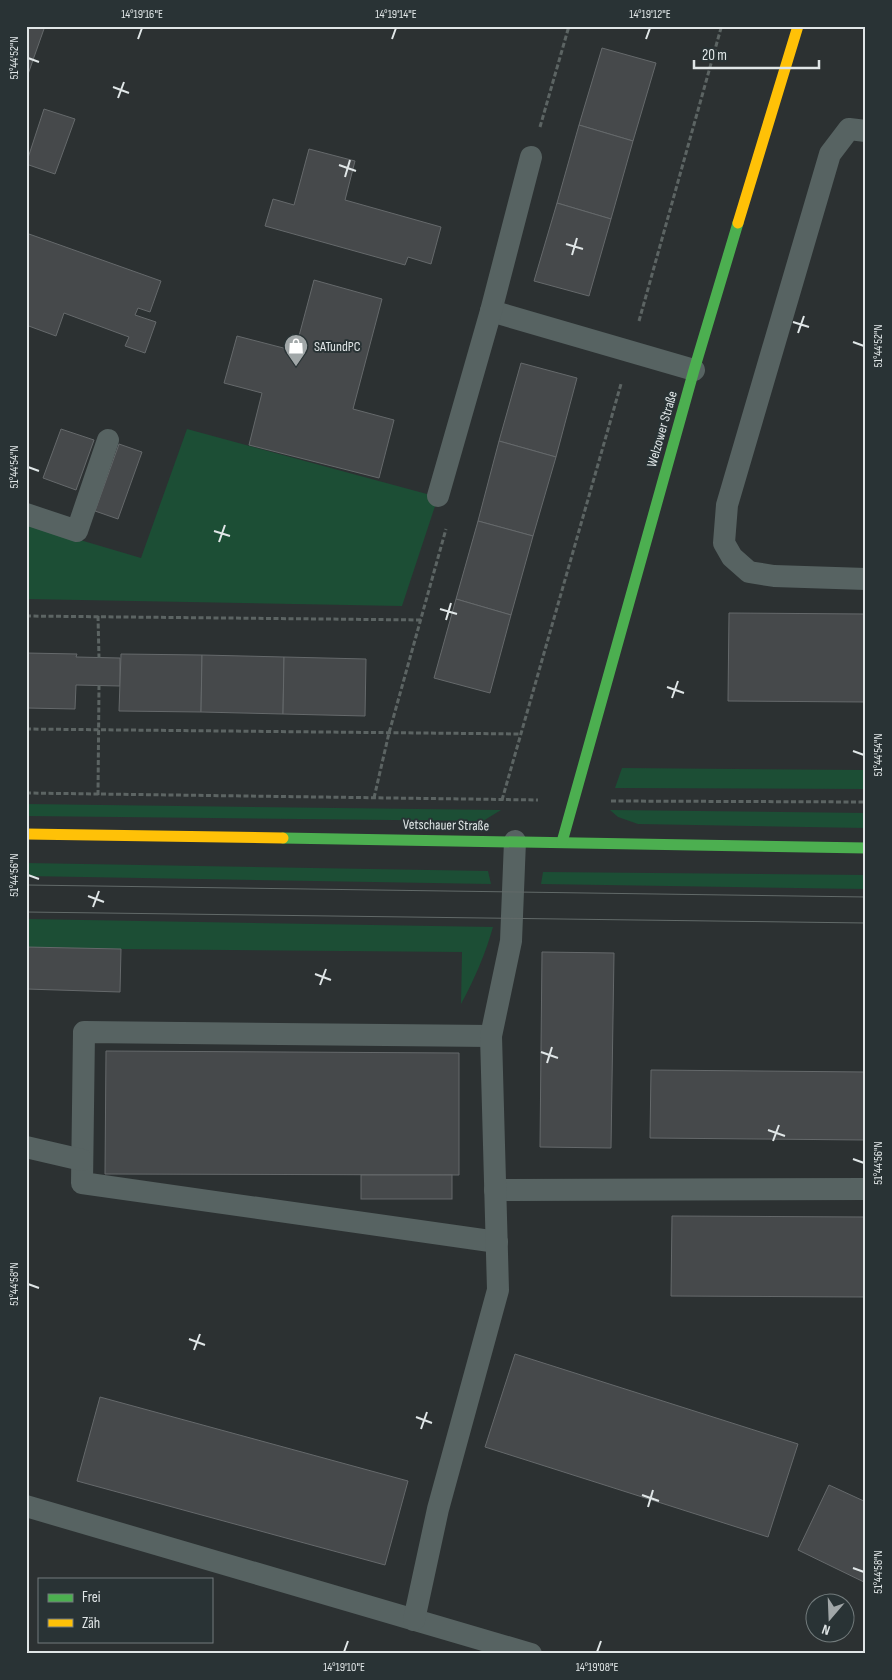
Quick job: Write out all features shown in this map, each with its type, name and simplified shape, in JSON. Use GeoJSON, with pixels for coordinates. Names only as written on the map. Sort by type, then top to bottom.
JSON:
{"type":"FeatureCollection","features":[{"type":"Feature","properties":{"kind":"street","name":"Welzower Straße"},"geometry":{"type":"LineString","coordinates":[[562,842],[694,370],[784,67],[798,26]]}},
{"type":"Feature","properties":{"kind":"street","name":"Vetschauer Straße"},"geometry":{"type":"LineString","coordinates":[[26,834],[866,848]]}},
{"type":"Feature","properties":{"kind":"lane"},"geometry":{"type":"LineString","coordinates":[[866,131],[849,129],[830,154],[727,505],[724,543],[732,558],[749,572],[774,576],[866,579]]}},
{"type":"Feature","properties":{"kind":"lane"},"geometry":{"type":"LineString","coordinates":[[438,496],[532,158]]}},
{"type":"Feature","properties":{"kind":"lane"},"geometry":{"type":"LineString","coordinates":[[491,310],[694,370]]}},
{"type":"Feature","properties":{"kind":"lane"},"geometry":{"type":"LineString","coordinates":[[26,514],[77,531],[108,440]]}},
{"type":"Feature","properties":{"kind":"lane"},"geometry":{"type":"LineString","coordinates":[[414,1620],[438,1509],[498,1290],[491,1036],[511,941],[515,841]]}},
{"type":"Feature","properties":{"kind":"lane"},"geometry":{"type":"LineString","coordinates":[[491,1036],[84,1032],[82,1183],[497,1242]]}},
{"type":"Feature","properties":{"kind":"lane"},"geometry":{"type":"LineString","coordinates":[[26,1147],[82,1160]]}},
{"type":"Feature","properties":{"kind":"lane"},"geometry":{"type":"LineString","coordinates":[[496,1190],[866,1189]]}},
{"type":"Feature","properties":{"kind":"lane"},"geometry":{"type":"LineString","coordinates":[[26,1506],[531,1654]]}},
{"type":"Feature","properties":{"kind":"path"},"geometry":{"type":"LineString","coordinates":[[532,158],[569,26]]}},
{"type":"Feature","properties":{"kind":"path"},"geometry":{"type":"LineString","coordinates":[[502,800],[721,28],[716,26]]}},
{"type":"Feature","properties":{"kind":"path"},"geometry":{"type":"LineString","coordinates":[[374,798],[389,734],[448,523]]}},
{"type":"Feature","properties":{"kind":"path"},"geometry":{"type":"LineString","coordinates":[[26,616],[422,620]]}},
{"type":"Feature","properties":{"kind":"path"},"geometry":{"type":"LineString","coordinates":[[98,616],[99,658]]}},
{"type":"Feature","properties":{"kind":"path"},"geometry":{"type":"LineString","coordinates":[[98,834],[99,685]]}},
{"type":"Feature","properties":{"kind":"path"},"geometry":{"type":"LineString","coordinates":[[26,729],[521,734]]}},
{"type":"Feature","properties":{"kind":"path"},"geometry":{"type":"LineString","coordinates":[[26,793],[574,801],[866,802]]}},
{"type":"Feature","properties":{"kind":"green space"},"geometry":{"type":"Polygon","coordinates":[[[187,429],[438,497],[402,606],[26,599],[26,524],[141,558],[187,429]]]}},
{"type":"Feature","properties":{"kind":"green space"},"geometry":{"type":"Polygon","coordinates":[[[622,768],[866,770],[866,789],[615,788],[622,768]]]}},
{"type":"Feature","properties":{"kind":"green space"},"geometry":{"type":"Polygon","coordinates":[[[26,804],[501,810],[483,821],[26,816],[26,804]]]}},
{"type":"Feature","properties":{"kind":"green space"},"geometry":{"type":"Polygon","coordinates":[[[610,810],[866,813],[866,828],[638,824],[618,817],[610,810]]]}},
{"type":"Feature","properties":{"kind":"green space"},"geometry":{"type":"Polygon","coordinates":[[[26,863],[488,871],[491,884],[26,876],[26,863]]]}},
{"type":"Feature","properties":{"kind":"green space"},"geometry":{"type":"Polygon","coordinates":[[[543,872],[866,875],[866,889],[541,884],[543,872]]]}},
{"type":"Feature","properties":{"kind":"green space"},"geometry":{"type":"Polygon","coordinates":[[[26,919],[493,927],[487,947],[461,1004],[462,952],[26,947],[26,919]]]}},
{"type":"Feature","properties":{"kind":"building"},"geometry":{"type":"Polygon","coordinates":[[[26,26],[45,26],[33,60],[26,57],[26,26]]]}},
{"type":"Feature","properties":{"kind":"building"},"geometry":{"type":"Polygon","coordinates":[[[602,48],[656,63],[633,141],[579,125],[602,48]]]}},
{"type":"Feature","properties":{"kind":"building"},"geometry":{"type":"Polygon","coordinates":[[[26,57],[33,60],[26,80],[26,57]]]}},
{"type":"Feature","properties":{"kind":"building"},"geometry":{"type":"Polygon","coordinates":[[[44,109],[75,119],[55,174],[26,164],[44,109]]]}},
{"type":"Feature","properties":{"kind":"building"},"geometry":{"type":"Polygon","coordinates":[[[579,125],[633,141],[611,219],[557,203],[579,125]]]}},
{"type":"Feature","properties":{"kind":"building"},"geometry":{"type":"Polygon","coordinates":[[[309,149],[355,161],[345,200],[441,227],[431,264],[408,257],[405,265],[265,226],[273,199],[294,205],[309,149]]]}},
{"type":"Feature","properties":{"kind":"building"},"geometry":{"type":"Polygon","coordinates":[[[557,203],[611,219],[589,296],[534,281],[557,203]]]}},
{"type":"Feature","properties":{"kind":"building"},"geometry":{"type":"Polygon","coordinates":[[[29,234],[161,281],[150,312],[138,308],[135,315],[156,322],[145,353],[125,346],[129,337],[64,313],[56,336],[26,325],[26,243],[29,234]]]}},
{"type":"Feature","properties":{"kind":"building","name":"SATundPC"},"geometry":{"type":"Polygon","coordinates":[[[314,280],[382,299],[353,409],[394,420],[379,478],[249,445],[262,393],[224,383],[237,336],[295,351],[314,280]]]}},
{"type":"Feature","properties":{"kind":"building"},"geometry":{"type":"Polygon","coordinates":[[[521,363],[577,378],[556,457],[499,441],[521,363]]]}},
{"type":"Feature","properties":{"kind":"building"},"geometry":{"type":"Polygon","coordinates":[[[61,429],[94,440],[76,490],[43,478],[61,429]]]}},
{"type":"Feature","properties":{"kind":"building"},"geometry":{"type":"Polygon","coordinates":[[[499,441],[556,457],[533,536],[478,521],[499,441]]]}},
{"type":"Feature","properties":{"kind":"building"},"geometry":{"type":"Polygon","coordinates":[[[119,444],[142,452],[118,519],[95,511],[119,444]]]}},
{"type":"Feature","properties":{"kind":"building"},"geometry":{"type":"Polygon","coordinates":[[[478,521],[533,536],[511,615],[456,599],[478,521]]]}},
{"type":"Feature","properties":{"kind":"building"},"geometry":{"type":"Polygon","coordinates":[[[456,599],[511,615],[490,693],[434,678],[456,599]]]}},
{"type":"Feature","properties":{"kind":"building"},"geometry":{"type":"Polygon","coordinates":[[[729,613],[866,614],[866,702],[728,701],[729,613]]]}},
{"type":"Feature","properties":{"kind":"building"},"geometry":{"type":"Polygon","coordinates":[[[26,653],[77,654],[76,657],[120,658],[120,686],[76,685],[75,709],[26,708],[26,653]]]}},
{"type":"Feature","properties":{"kind":"building"},"geometry":{"type":"Polygon","coordinates":[[[121,654],[202,655],[201,712],[119,711],[121,654]]]}},
{"type":"Feature","properties":{"kind":"building"},"geometry":{"type":"Polygon","coordinates":[[[202,655],[284,657],[283,714],[201,712],[202,655]]]}},
{"type":"Feature","properties":{"kind":"building"},"geometry":{"type":"Polygon","coordinates":[[[284,657],[366,659],[365,716],[283,714],[284,657]]]}},
{"type":"Feature","properties":{"kind":"building"},"geometry":{"type":"Polygon","coordinates":[[[26,947],[121,949],[120,992],[26,989],[26,947]]]}},
{"type":"Feature","properties":{"kind":"building"},"geometry":{"type":"Polygon","coordinates":[[[542,952],[614,953],[611,1148],[540,1147],[542,952]]]}},
{"type":"Feature","properties":{"kind":"building"},"geometry":{"type":"Polygon","coordinates":[[[106,1051],[459,1053],[459,1175],[105,1174],[106,1051]]]}},
{"type":"Feature","properties":{"kind":"building"},"geometry":{"type":"Polygon","coordinates":[[[651,1070],[866,1072],[866,1140],[650,1138],[651,1070]]]}},
{"type":"Feature","properties":{"kind":"building"},"geometry":{"type":"Polygon","coordinates":[[[361,1175],[452,1175],[452,1199],[361,1199],[361,1175]]]}},
{"type":"Feature","properties":{"kind":"building"},"geometry":{"type":"Polygon","coordinates":[[[672,1216],[866,1217],[866,1297],[671,1296],[672,1216]]]}},
{"type":"Feature","properties":{"kind":"building"},"geometry":{"type":"Polygon","coordinates":[[[515,1354],[798,1444],[768,1537],[485,1447],[515,1354]]]}},
{"type":"Feature","properties":{"kind":"building"},"geometry":{"type":"Polygon","coordinates":[[[100,1397],[408,1481],[385,1565],[77,1481],[100,1397]]]}},
{"type":"Feature","properties":{"kind":"building"},"geometry":{"type":"Polygon","coordinates":[[[829,1485],[866,1502],[866,1583],[798,1550],[829,1485]]]}},
{"type":"Feature","properties":{"kind":"tram line"},"geometry":{"type":"LineString","coordinates":[[26,885],[866,897]]}},
{"type":"Feature","properties":{"kind":"tram line"},"geometry":{"type":"LineString","coordinates":[[26,912],[866,923]]}},
{"type":"Feature","properties":{"kind":"traffic: fast"},"geometry":{"type":"LineString","coordinates":[[562,842],[694,370],[738,223]]}},
{"type":"Feature","properties":{"kind":"traffic: fast"},"geometry":{"type":"LineString","coordinates":[[283,838],[866,848]]}},
{"type":"Feature","properties":{"kind":"traffic: slow"},"geometry":{"type":"LineString","coordinates":[[738,223],[798,26]]}},
{"type":"Feature","properties":{"kind":"traffic: slow"},"geometry":{"type":"LineString","coordinates":[[26,834],[283,838]]}},
{"type":"Feature","properties":{"kind":"place","name":"SATundPC"},"geometry":{"type":"Point","coordinates":[296,367]}}]}
